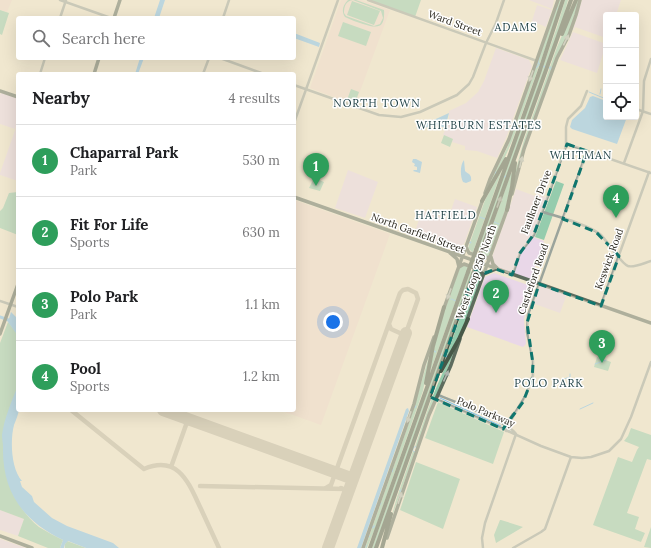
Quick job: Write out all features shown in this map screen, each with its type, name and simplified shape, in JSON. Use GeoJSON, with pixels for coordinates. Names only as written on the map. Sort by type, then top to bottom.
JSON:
{"type":"FeatureCollection","features":[{"type":"Feature","properties":{"kind":"highway"},"geometry":{"type":"LineString","coordinates":[[369,548],[517,135],[563,0]]}},
{"type":"Feature","properties":{"kind":"highway"},"geometry":{"type":"LineString","coordinates":[[376,548],[571,0]]}},
{"type":"Feature","properties":{"kind":"highway"},"geometry":{"type":"LineString","coordinates":[[550,60],[576,0]]}},
{"type":"Feature","properties":{"kind":"highway"},"geometry":{"type":"LineString","coordinates":[[482,201],[503,164],[517,135]]}},
{"type":"Feature","properties":{"kind":"highway"},"geometry":{"type":"LineString","coordinates":[[507,210],[518,148]]}},
{"type":"Feature","properties":{"kind":"highway"},"geometry":{"type":"LineString","coordinates":[[423,398],[433,346],[444,308]]}},
{"type":"Feature","properties":{"kind":"highway"},"geometry":{"type":"LineString","coordinates":[[433,387],[468,319]]}},
{"type":"Feature","properties":{"kind":"highway"},"geometry":{"type":"LineString","coordinates":[[382,548],[394,499]]}},
{"type":"Feature","properties":{"kind":"main road"},"geometry":{"type":"LineString","coordinates":[[113,16],[120,0]]}},
{"type":"Feature","properties":{"kind":"main road","name":"West Loop 250 North"},"geometry":{"type":"LineString","coordinates":[[363,548],[414,404],[424,365],[462,257],[490,179],[509,139],[558,0]]}},
{"type":"Feature","properties":{"kind":"main road","name":"West Loop 250 North"},"geometry":{"type":"LineString","coordinates":[[382,548],[436,399],[451,365],[484,275],[517,179],[524,149],[557,58],[569,35],[580,0]]}},
{"type":"Feature","properties":{"kind":"main road"},"geometry":{"type":"LineString","coordinates":[[95,72],[98,60]]}},
{"type":"Feature","properties":{"kind":"main road"},"geometry":{"type":"LineString","coordinates":[[0,91],[16,96]]}},
{"type":"Feature","properties":{"kind":"main road","name":"North Garfield Street"},"geometry":{"type":"LineString","coordinates":[[296,198],[651,323]]}},
{"type":"Feature","properties":{"kind":"main road"},"geometry":{"type":"LineString","coordinates":[[466,247],[469,253],[485,258],[490,255],[497,269],[484,275],[480,270],[464,264],[459,267],[457,259],[450,252],[461,250],[466,247]]}},
{"type":"Feature","properties":{"kind":"main road"},"geometry":{"type":"LineString","coordinates":[[0,334],[16,289]]}},
{"type":"Feature","properties":{"kind":"main road"},"geometry":{"type":"LineString","coordinates":[[0,536],[32,548]]}},
{"type":"Feature","properties":{"kind":"street"},"geometry":{"type":"LineString","coordinates":[[60,0],[107,16]]}},
{"type":"Feature","properties":{"kind":"street"},"geometry":{"type":"LineString","coordinates":[[224,16],[229,0]]}},
{"type":"Feature","properties":{"kind":"street"},"geometry":{"type":"LineString","coordinates":[[296,117],[338,0]]}},
{"type":"Feature","properties":{"kind":"street","name":"Ward Street"},"geometry":{"type":"LineString","coordinates":[[368,0],[537,61]]}},
{"type":"Feature","properties":{"kind":"street"},"geometry":{"type":"LineString","coordinates":[[296,86],[376,114],[395,117],[411,115],[456,95],[466,88],[473,77],[504,0]]}},
{"type":"Feature","properties":{"kind":"street"},"geometry":{"type":"LineString","coordinates":[[61,16],[66,1]]}},
{"type":"Feature","properties":{"kind":"street"},"geometry":{"type":"LineString","coordinates":[[624,163],[642,111],[644,81],[651,58]]}},
{"type":"Feature","properties":{"kind":"street"},"geometry":{"type":"LineString","coordinates":[[41,72],[44,60]]}},
{"type":"Feature","properties":{"kind":"street"},"geometry":{"type":"LineString","coordinates":[[204,72],[208,60]]}},
{"type":"Feature","properties":{"kind":"street"},"geometry":{"type":"LineString","coordinates":[[226,60],[258,72]]}},
{"type":"Feature","properties":{"kind":"street","name":"Faulkner Drive"},"geometry":{"type":"LineString","coordinates":[[512,275],[520,253],[533,236],[567,144],[566,130],[568,119],[582,106],[587,91]]}},
{"type":"Feature","properties":{"kind":"street"},"geometry":{"type":"LineString","coordinates":[[639,110],[651,114]]}},
{"type":"Feature","properties":{"kind":"street"},"geometry":{"type":"LineString","coordinates":[[567,144],[650,173]]}},
{"type":"Feature","properties":{"kind":"street","name":"Castleford Road"},"geometry":{"type":"LineString","coordinates":[[504,430],[525,398],[533,376],[533,361],[528,341],[527,328],[529,312],[587,151]]}},
{"type":"Feature","properties":{"kind":"street","name":"Keswick Road"},"geometry":{"type":"LineString","coordinates":[[601,306],[650,173]]}},
{"type":"Feature","properties":{"kind":"street"},"geometry":{"type":"LineString","coordinates":[[542,212],[596,232],[608,243],[624,264],[630,266],[651,261]]}},
{"type":"Feature","properties":{"kind":"street"},"geometry":{"type":"LineString","coordinates":[[0,301],[16,306]]}},
{"type":"Feature","properties":{"kind":"street"},"geometry":{"type":"LineString","coordinates":[[484,548],[482,538],[485,523],[516,434],[571,457],[589,457],[608,451],[620,440],[628,425],[651,362]]}},
{"type":"Feature","properties":{"kind":"street","name":"Polo Parkway"},"geometry":{"type":"LineString","coordinates":[[438,395],[507,426],[516,434]]}},
{"type":"Feature","properties":{"kind":"street","name":"Polo Parkway"},"geometry":{"type":"LineString","coordinates":[[436,399],[516,434]]}},
{"type":"Feature","properties":{"kind":"street"},"geometry":{"type":"LineString","coordinates":[[513,548],[545,529],[571,457]]}},
{"type":"Feature","properties":{"kind":"highlighted area"},"geometry":{"type":"Polygon","coordinates":[[[567,144],[587,151],[563,219],[596,232],[619,256],[601,306],[539,284],[527,323],[533,364],[532,379],[523,402],[503,429],[430,397],[476,268],[485,273],[496,269],[512,275],[520,253],[534,234],[567,144]]]}},
{"type":"Feature","properties":{"kind":"shaded area"},"geometry":{"type":"Polygon","coordinates":[[[0,0],[12,0],[7,12],[0,10],[0,0]]]}},
{"type":"Feature","properties":{"kind":"shaded area"},"geometry":{"type":"Polygon","coordinates":[[[341,0],[361,0],[390,10],[355,105],[310,88],[341,0]]]}},
{"type":"Feature","properties":{"kind":"shaded area"},"geometry":{"type":"Polygon","coordinates":[[[529,0],[554,0],[552,9],[529,0]]]}},
{"type":"Feature","properties":{"kind":"shaded area"},"geometry":{"type":"Polygon","coordinates":[[[582,0],[621,0],[617,12],[603,12],[603,37],[575,27],[573,30],[582,0]]]}},
{"type":"Feature","properties":{"kind":"shaded area"},"geometry":{"type":"Polygon","coordinates":[[[537,5],[552,10],[546,27],[532,21],[537,5]]]}},
{"type":"Feature","properties":{"kind":"shaded area"},"geometry":{"type":"Polygon","coordinates":[[[573,32],[603,43],[603,54],[597,73],[560,60],[573,32]]]}},
{"type":"Feature","properties":{"kind":"shaded area"},"geometry":{"type":"Polygon","coordinates":[[[496,48],[529,60],[532,66],[506,138],[497,158],[477,151],[465,150],[465,146],[452,142],[453,139],[443,135],[449,120],[449,111],[466,103],[478,92],[484,81],[496,48]]]}},
{"type":"Feature","properties":{"kind":"shaded area"},"geometry":{"type":"Polygon","coordinates":[[[2,91],[16,96],[15,129],[0,124],[0,95],[2,91]]]}},
{"type":"Feature","properties":{"kind":"shaded area"},"geometry":{"type":"Polygon","coordinates":[[[16,128],[16,180],[0,175],[16,128]]]}},
{"type":"Feature","properties":{"kind":"shaded area"},"geometry":{"type":"Polygon","coordinates":[[[348,170],[378,182],[365,218],[335,208],[348,170]]]}},
{"type":"Feature","properties":{"kind":"shaded area"},"geometry":{"type":"Polygon","coordinates":[[[516,189],[535,196],[536,194],[548,198],[533,237],[544,241],[530,281],[489,266],[516,189]]]}},
{"type":"Feature","properties":{"kind":"shaded area"},"geometry":{"type":"Polygon","coordinates":[[[455,199],[477,207],[464,244],[454,248],[414,235],[422,210],[448,219],[455,199]]]}},
{"type":"Feature","properties":{"kind":"shaded area"},"geometry":{"type":"Polygon","coordinates":[[[296,201],[390,234],[321,425],[285,412],[296,412],[296,201]]]}},
{"type":"Feature","properties":{"kind":"shaded area"},"geometry":{"type":"Polygon","coordinates":[[[494,273],[528,285],[527,289],[531,291],[524,319],[526,344],[523,347],[467,327],[485,277],[494,273]]]}},
{"type":"Feature","properties":{"kind":"shaded area"},"geometry":{"type":"Polygon","coordinates":[[[539,284],[567,294],[560,313],[532,303],[539,284]]]}},
{"type":"Feature","properties":{"kind":"shaded area"},"geometry":{"type":"Polygon","coordinates":[[[0,510],[24,519],[18,536],[0,530],[0,510]]]}},
{"type":"Feature","properties":{"kind":"shaded area"},"geometry":{"type":"Polygon","coordinates":[[[0,539],[26,548],[0,548],[0,539]]]}},
{"type":"Feature","properties":{"kind":"green space"},"geometry":{"type":"Polygon","coordinates":[[[348,0],[353,0],[356,0],[384,10],[384,16],[382,24],[377,27],[369,26],[345,17],[343,10],[346,2],[348,0]],[[353,0],[349,1],[344,8],[344,13],[346,16],[374,26],[380,24],[383,18],[381,11],[353,0]]]}},
{"type":"Feature","properties":{"kind":"green space"},"geometry":{"type":"Polygon","coordinates":[[[368,0],[421,0],[415,17],[368,0]]]}},
{"type":"Feature","properties":{"kind":"green space"},"geometry":{"type":"Polygon","coordinates":[[[559,0],[561,0],[553,27],[513,139],[490,185],[507,148],[559,0]]]}},
{"type":"Feature","properties":{"kind":"green space"},"geometry":{"type":"Polygon","coordinates":[[[565,0],[568,0],[563,19],[480,251],[477,250],[557,27],[565,0]]]}},
{"type":"Feature","properties":{"kind":"green space"},"geometry":{"type":"Polygon","coordinates":[[[577,0],[579,0],[576,14],[531,128],[515,181],[515,173],[524,140],[557,47],[577,0]]]}},
{"type":"Feature","properties":{"kind":"green space"},"geometry":{"type":"Polygon","coordinates":[[[352,1],[380,11],[374,25],[347,15],[352,1]]]}},
{"type":"Feature","properties":{"kind":"green space"},"geometry":{"type":"Polygon","coordinates":[[[0,10],[9,13],[2,35],[0,34],[0,10]]]}},
{"type":"Feature","properties":{"kind":"green space"},"geometry":{"type":"Polygon","coordinates":[[[343,22],[371,32],[366,46],[338,36],[343,22]]]}},
{"type":"Feature","properties":{"kind":"green space"},"geometry":{"type":"Polygon","coordinates":[[[351,89],[359,92],[355,103],[347,100],[351,89]]]}},
{"type":"Feature","properties":{"kind":"green space"},"geometry":{"type":"Polygon","coordinates":[[[444,135],[453,139],[450,147],[441,143],[444,135]]]}},
{"type":"Feature","properties":{"kind":"green space"},"geometry":{"type":"Polygon","coordinates":[[[502,170],[472,252],[468,248],[485,200],[502,170]]]}},
{"type":"Feature","properties":{"kind":"green space"},"geometry":{"type":"Polygon","coordinates":[[[511,173],[513,174],[505,211],[489,256],[484,257],[482,255],[511,173]]]}},
{"type":"Feature","properties":{"kind":"green space"},"geometry":{"type":"Polygon","coordinates":[[[314,178],[324,182],[320,191],[309,188],[314,178]]]}},
{"type":"Feature","properties":{"kind":"green space"},"geometry":{"type":"Polygon","coordinates":[[[556,181],[564,184],[544,240],[535,237],[556,181]]]}},
{"type":"Feature","properties":{"kind":"green space"},"geometry":{"type":"Polygon","coordinates":[[[16,192],[16,234],[0,228],[0,211],[3,208],[9,193],[16,192]]]}},
{"type":"Feature","properties":{"kind":"green space"},"geometry":{"type":"Polygon","coordinates":[[[462,265],[468,267],[429,375],[438,329],[462,265]]]}},
{"type":"Feature","properties":{"kind":"green space"},"geometry":{"type":"Polygon","coordinates":[[[477,270],[482,275],[461,333],[445,360],[477,270]]]}},
{"type":"Feature","properties":{"kind":"green space"},"geometry":{"type":"Polygon","coordinates":[[[470,271],[473,272],[375,548],[372,548],[470,271]]]}},
{"type":"Feature","properties":{"kind":"green space"},"geometry":{"type":"Polygon","coordinates":[[[8,322],[16,333],[16,392],[6,420],[4,435],[5,464],[8,478],[13,492],[28,517],[39,527],[63,540],[60,548],[48,548],[18,536],[24,519],[0,510],[0,343],[8,322]]]}},
{"type":"Feature","properties":{"kind":"green space"},"geometry":{"type":"Polygon","coordinates":[[[456,347],[417,447],[415,447],[428,408],[449,359],[456,347]]]}},
{"type":"Feature","properties":{"kind":"green space"},"geometry":{"type":"Polygon","coordinates":[[[431,350],[423,391],[375,529],[367,548],[365,548],[410,420],[431,350]]]}},
{"type":"Feature","properties":{"kind":"green space","name":"POLO PARK"},"geometry":{"type":"Polygon","coordinates":[[[597,357],[611,362],[608,371],[594,367],[597,357]]]}},
{"type":"Feature","properties":{"kind":"green space"},"geometry":{"type":"Polygon","coordinates":[[[438,402],[504,432],[493,464],[425,438],[438,402]]]}},
{"type":"Feature","properties":{"kind":"green space"},"geometry":{"type":"Polygon","coordinates":[[[631,428],[651,435],[651,460],[647,459],[627,513],[639,517],[635,529],[645,533],[641,542],[593,525],[618,457],[632,462],[639,447],[624,441],[631,428]]]}},
{"type":"Feature","properties":{"kind":"green space"},"geometry":{"type":"Polygon","coordinates":[[[413,451],[415,452],[390,522],[397,497],[413,451]]]}},
{"type":"Feature","properties":{"kind":"green space"},"geometry":{"type":"Polygon","coordinates":[[[416,462],[460,479],[443,529],[400,510],[416,462]]]}},
{"type":"Feature","properties":{"kind":"green space"},"geometry":{"type":"Polygon","coordinates":[[[500,520],[523,527],[496,543],[494,535],[500,520]]]}},
{"type":"Feature","properties":{"kind":"green space"},"geometry":{"type":"Polygon","coordinates":[[[651,527],[651,548],[644,547],[651,527]]]}},
{"type":"Feature","properties":{"kind":"green space"},"geometry":{"type":"Polygon","coordinates":[[[67,541],[86,548],[65,548],[67,541]]]}},
{"type":"Feature","properties":{"kind":"water"},"geometry":{"type":"Polygon","coordinates":[[[160,0],[165,0],[160,16],[155,16],[160,0]]]}},
{"type":"Feature","properties":{"kind":"water"},"geometry":{"type":"Polygon","coordinates":[[[296,34],[320,43],[319,47],[296,39],[296,34]]]}},
{"type":"Feature","properties":{"kind":"water"},"geometry":{"type":"Polygon","coordinates":[[[139,60],[143,60],[139,72],[136,72],[139,60]]]}},
{"type":"Feature","properties":{"kind":"water"},"geometry":{"type":"Polygon","coordinates":[[[593,96],[603,100],[603,120],[626,120],[617,144],[572,129],[570,127],[572,120],[585,108],[590,97],[593,96]]]}},
{"type":"Feature","properties":{"kind":"water"},"geometry":{"type":"Polygon","coordinates":[[[449,113],[445,128],[434,124],[421,130],[416,128],[449,113]]]}},
{"type":"Feature","properties":{"kind":"water"},"geometry":{"type":"Polygon","coordinates":[[[413,159],[422,162],[420,173],[413,171],[417,170],[417,167],[414,166],[415,164],[412,162],[413,159]]]}},
{"type":"Feature","properties":{"kind":"water"},"geometry":{"type":"Polygon","coordinates":[[[464,160],[465,171],[470,174],[471,177],[471,181],[466,183],[463,182],[461,174],[461,168],[464,160]]]}},
{"type":"Feature","properties":{"kind":"water"},"geometry":{"type":"Polygon","coordinates":[[[11,312],[16,317],[16,333],[8,322],[11,312]]]}},
{"type":"Feature","properties":{"kind":"water"},"geometry":{"type":"Polygon","coordinates":[[[16,390],[16,412],[19,412],[13,431],[12,454],[18,476],[22,481],[20,481],[22,487],[32,496],[34,502],[52,518],[67,526],[113,543],[119,548],[86,548],[68,541],[64,548],[60,548],[63,540],[37,524],[26,514],[11,491],[6,478],[2,435],[6,416],[16,390]]]}},
{"type":"Feature","properties":{"kind":"water"},"geometry":{"type":"Polygon","coordinates":[[[408,408],[409,411],[361,548],[357,548],[406,409],[408,408]]]}},
{"type":"Feature","properties":{"kind":"waterway"},"geometry":{"type":"LineString","coordinates":[[539,58],[538,63],[540,64],[536,68],[539,58]]}},
{"type":"Feature","properties":{"kind":"waterway"},"geometry":{"type":"LineString","coordinates":[[550,67],[552,68],[552,70],[550,69],[550,67]]}},
{"type":"Feature","properties":{"kind":"waterway"},"geometry":{"type":"LineString","coordinates":[[600,94],[601,89]]}},
{"type":"Feature","properties":{"kind":"waterway"},"geometry":{"type":"LineString","coordinates":[[589,92],[603,98]]}},
{"type":"Feature","properties":{"kind":"waterway"},"geometry":{"type":"LineString","coordinates":[[496,172],[496,174],[495,173],[496,172]]}},
{"type":"Feature","properties":{"kind":"waterway"},"geometry":{"type":"LineString","coordinates":[[480,217],[485,219]]}},
{"type":"Feature","properties":{"kind":"waterway"},"geometry":{"type":"LineString","coordinates":[[494,222],[499,224]]}},
{"type":"Feature","properties":{"kind":"waterway"},"geometry":{"type":"LineString","coordinates":[[451,299],[456,301]]}},
{"type":"Feature","properties":{"kind":"waterway"},"geometry":{"type":"LineString","coordinates":[[465,304],[470,306]]}},
{"type":"Feature","properties":{"kind":"waterway"},"geometry":{"type":"LineString","coordinates":[[0,317],[11,321]]}},
{"type":"Feature","properties":{"kind":"waterway"},"geometry":{"type":"LineString","coordinates":[[595,364],[606,360]]}},
{"type":"Feature","properties":{"kind":"waterway"},"geometry":{"type":"LineString","coordinates":[[564,379],[570,377],[570,374]]}},
{"type":"Feature","properties":{"kind":"waterway"},"geometry":{"type":"LineString","coordinates":[[440,398],[501,426]]}},
{"type":"Feature","properties":{"kind":"waterway"},"geometry":{"type":"LineString","coordinates":[[580,409],[593,403]]}},
{"type":"Feature","properties":{"kind":"waterway"},"geometry":{"type":"LineString","coordinates":[[415,406],[416,406],[415,408],[414,407],[415,406]]}},
{"type":"Feature","properties":{"kind":"waterway"},"geometry":{"type":"LineString","coordinates":[[508,430],[512,432]]}},
{"type":"Feature","properties":{"kind":"waterway"},"geometry":{"type":"LineString","coordinates":[[414,447],[417,447],[415,452],[413,451],[414,447]]}},
{"type":"Feature","properties":{"kind":"waterway"},"geometry":{"type":"LineString","coordinates":[[401,490],[402,490],[402,492],[400,491],[401,490]]}},
{"type":"Feature","properties":{"kind":"waterway"},"geometry":{"type":"LineString","coordinates":[[373,526],[375,526],[373,528],[373,526]]}},
{"type":"Feature","properties":{"kind":"taxiway"},"geometry":{"type":"LineString","coordinates":[[326,488],[331,485],[400,293],[403,290],[408,289],[416,293],[418,299],[406,333]]}},
{"type":"Feature","properties":{"kind":"taxiway"},"geometry":{"type":"LineString","coordinates":[[389,324],[391,329],[402,334],[404,340]]}},
{"type":"Feature","properties":{"kind":"taxiway"},"geometry":{"type":"LineString","coordinates":[[73,412],[144,469],[156,465],[166,465],[174,468],[181,474],[192,490],[219,548]]}},
{"type":"Feature","properties":{"kind":"taxiway"},"geometry":{"type":"LineString","coordinates":[[171,467],[186,425],[184,417]]}},
{"type":"Feature","properties":{"kind":"taxiway"},"geometry":{"type":"LineString","coordinates":[[186,425],[189,422],[194,421]]}},
{"type":"Feature","properties":{"kind":"taxiway"},"geometry":{"type":"LineString","coordinates":[[348,477],[351,480],[351,484]]}},
{"type":"Feature","properties":{"kind":"taxiway"},"geometry":{"type":"LineString","coordinates":[[200,486],[345,489],[351,484]]}},
{"type":"Feature","properties":{"kind":"taxiway"},"geometry":{"type":"LineString","coordinates":[[341,488],[346,491],[347,495]]}},
{"type":"Feature","properties":{"kind":"runway"},"geometry":{"type":"LineString","coordinates":[[328,548],[406,333]]}},
{"type":"Feature","properties":{"kind":"runway"},"geometry":{"type":"LineString","coordinates":[[169,412],[348,477]]}},
{"type":"Feature","properties":{"kind":"place","name":"Chaparral Park"},"geometry":{"type":"Point","coordinates":[316,186]}},
{"type":"Feature","properties":{"kind":"place","name":"Pool"},"geometry":{"type":"Point","coordinates":[616,218]}},
{"type":"Feature","properties":{"kind":"place","name":"Fit For Life"},"geometry":{"type":"Point","coordinates":[496,313]}},
{"type":"Feature","properties":{"kind":"place","name":"Polo Park"},"geometry":{"type":"Point","coordinates":[602,363]}},
{"type":"Feature","properties":{"kind":"district","name":"ADAMS"},"geometry":{"type":"Point","coordinates":[516,27]}},
{"type":"Feature","properties":{"kind":"district","name":"NORTH TOWN"},"geometry":{"type":"Point","coordinates":[377,103]}},
{"type":"Feature","properties":{"kind":"district","name":"WHITBURN ESTATES"},"geometry":{"type":"Point","coordinates":[479,125]}},
{"type":"Feature","properties":{"kind":"district","name":"WHITMAN"},"geometry":{"type":"Point","coordinates":[581,155]}},
{"type":"Feature","properties":{"kind":"district","name":"HATFIELD"},"geometry":{"type":"Point","coordinates":[446,215]}},
{"type":"Feature","properties":{"kind":"district","name":"POLO PARK"},"geometry":{"type":"Point","coordinates":[549,383]}}]}
